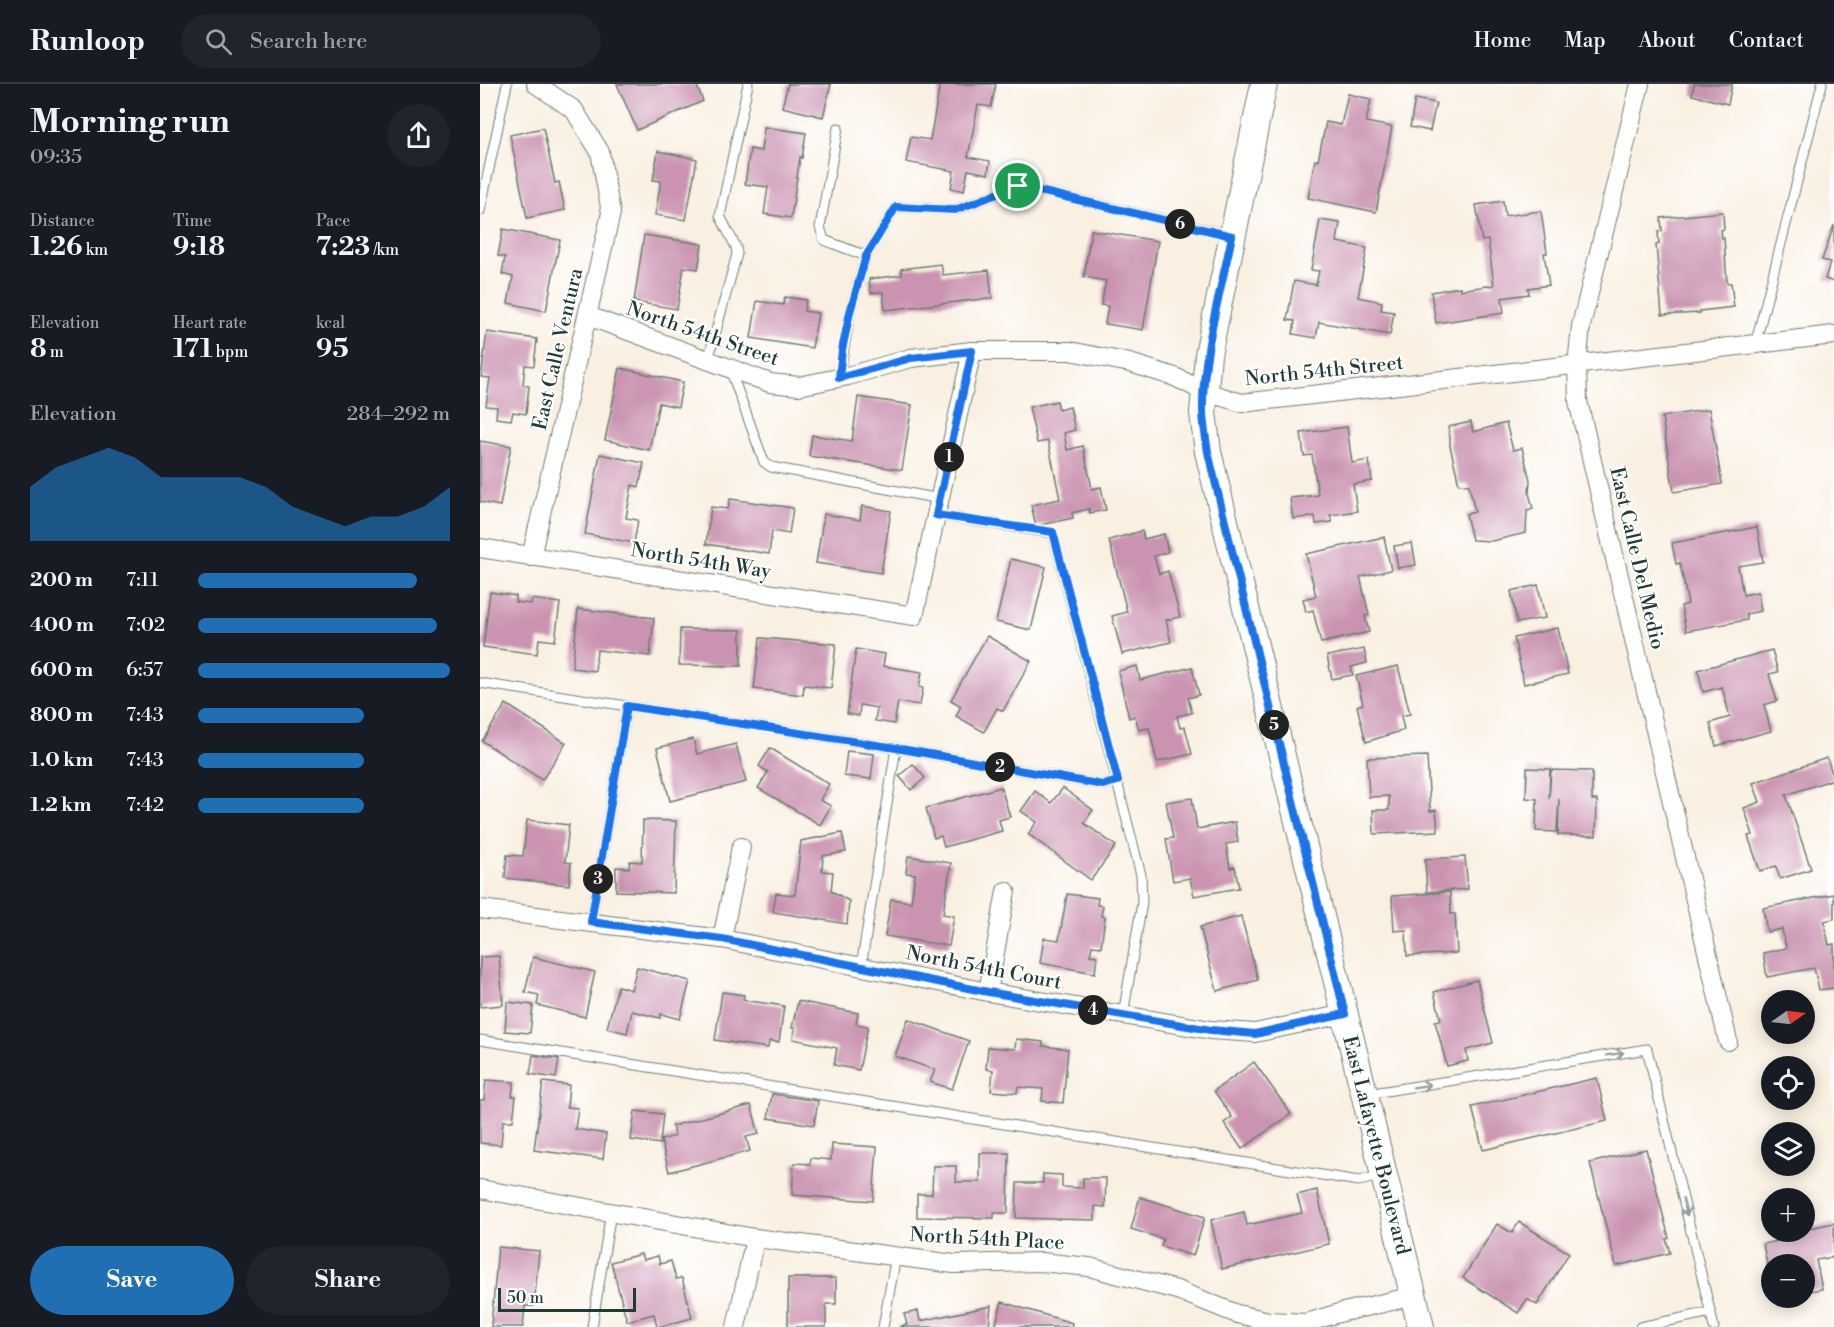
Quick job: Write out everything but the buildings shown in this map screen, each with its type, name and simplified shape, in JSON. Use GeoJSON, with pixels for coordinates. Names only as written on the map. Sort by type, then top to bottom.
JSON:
{"type":"FeatureCollection","features":[{"type":"Feature","properties":{"kind":"street","name":"East Calle Ventura"},"geometry":{"type":"LineString","coordinates":[[531,556],[611,213],[600,152],[574,110],[536,84]]}},
{"type":"Feature","properties":{"kind":"street","name":"East Lafayette Boulevard"},"geometry":{"type":"LineString","coordinates":[[1264,84],[1208,355],[1203,391],[1208,452],[1421,1327]]}},
{"type":"Feature","properties":{"kind":"street","name":"East Calle Del Medio"},"geometry":{"type":"LineString","coordinates":[[1640,84],[1581,326],[1577,366],[1578,400],[1728,1041]]}},
{"type":"Feature","properties":{"kind":"street","name":"North 54th Street"},"geometry":{"type":"LineString","coordinates":[[588,316],[770,383],[799,386],[839,378],[911,358],[972,351],[1070,351],[1130,363],[1175,377],[1203,391],[1242,403],[1834,335]]}},
{"type":"Feature","properties":{"kind":"street"},"geometry":{"type":"LineString","coordinates":[[938,507],[972,351]]}},
{"type":"Feature","properties":{"kind":"street","name":"North 54th Way"},"geometry":{"type":"LineString","coordinates":[[480,548],[914,616],[938,507]]}},
{"type":"Feature","properties":{"kind":"street"},"geometry":{"type":"LineString","coordinates":[[722,939],[741,847]]}},
{"type":"Feature","properties":{"kind":"street"},"geometry":{"type":"LineString","coordinates":[[988,992],[1006,891]]}},
{"type":"Feature","properties":{"kind":"street","name":"North 54th Court"},"geometry":{"type":"LineString","coordinates":[[480,909],[722,939],[988,992],[1211,1030],[1255,1034],[1345,1014]]}},
{"type":"Feature","properties":{"kind":"street","name":"North 54th Place"},"geometry":{"type":"LineString","coordinates":[[480,1189],[754,1238],[954,1263],[1041,1263],[1089,1267],[1177,1290],[1237,1314],[1269,1322],[1306,1323],[1414,1296]]}},
{"type":"Feature","properties":{"kind":"street"},"geometry":{"type":"LineString","coordinates":[[736,1327],[754,1238]]}},
{"type":"Feature","properties":{"kind":"lane"},"geometry":{"type":"LineString","coordinates":[[480,211],[507,84]]}},
{"type":"Feature","properties":{"kind":"lane"},"geometry":{"type":"LineString","coordinates":[[708,360],[737,254],[736,247],[720,216],[748,84]]}},
{"type":"Feature","properties":{"kind":"lane"},"geometry":{"type":"LineString","coordinates":[[1755,345],[1822,84]]}},
{"type":"Feature","properties":{"kind":"lane"},"geometry":{"type":"LineString","coordinates":[[838,128],[820,227],[824,240],[866,256]]}},
{"type":"Feature","properties":{"kind":"lane"},"geometry":{"type":"LineString","coordinates":[[839,378],[850,312],[866,256],[896,207],[955,210],[1018,186],[1232,236]]}},
{"type":"Feature","properties":{"kind":"lane"},"geometry":{"type":"LineString","coordinates":[[730,368],[764,462],[771,467],[1053,532],[1141,875],[1142,903],[1123,1015]]}},
{"type":"Feature","properties":{"kind":"lane"},"geometry":{"type":"LineString","coordinates":[[480,683],[896,748],[1103,785],[1118,781]]}},
{"type":"Feature","properties":{"kind":"lane"},"geometry":{"type":"LineString","coordinates":[[591,922],[627,706]]}},
{"type":"Feature","properties":{"kind":"lane"},"geometry":{"type":"LineString","coordinates":[[861,967],[896,748]]}},
{"type":"Feature","properties":{"kind":"lane"},"geometry":{"type":"LineString","coordinates":[[480,1040],[1359,1181],[1384,1175]]}},
{"type":"Feature","properties":{"kind":"lane"},"geometry":{"type":"LineString","coordinates":[[1365,1095],[1647,1049],[1714,1327]]}},
{"type":"Feature","properties":{"kind":"lane"},"geometry":{"type":"LineString","coordinates":[[592,1327],[611,1212]]}},
{"type":"Feature","properties":{"kind":"lane"},"geometry":{"type":"LineString","coordinates":[[883,1327],[896,1256]]}},
{"type":"Feature","properties":{"kind":"lane"},"geometry":{"type":"LineString","coordinates":[[1640,1327],[1711,1312]]}},
{"type":"Feature","properties":{"kind":"route"},"geometry":{"type":"LineString","coordinates":[[1018,186],[1232,236],[1203,391],[1208,452],[1345,1014],[1255,1034],[1211,1030],[988,992],[722,939],[591,922],[627,706],[896,748],[1103,785],[1118,781],[1053,532],[936,515],[972,351],[911,358],[839,378],[850,312],[866,256],[896,207],[955,210],[1018,186]]}}]}
